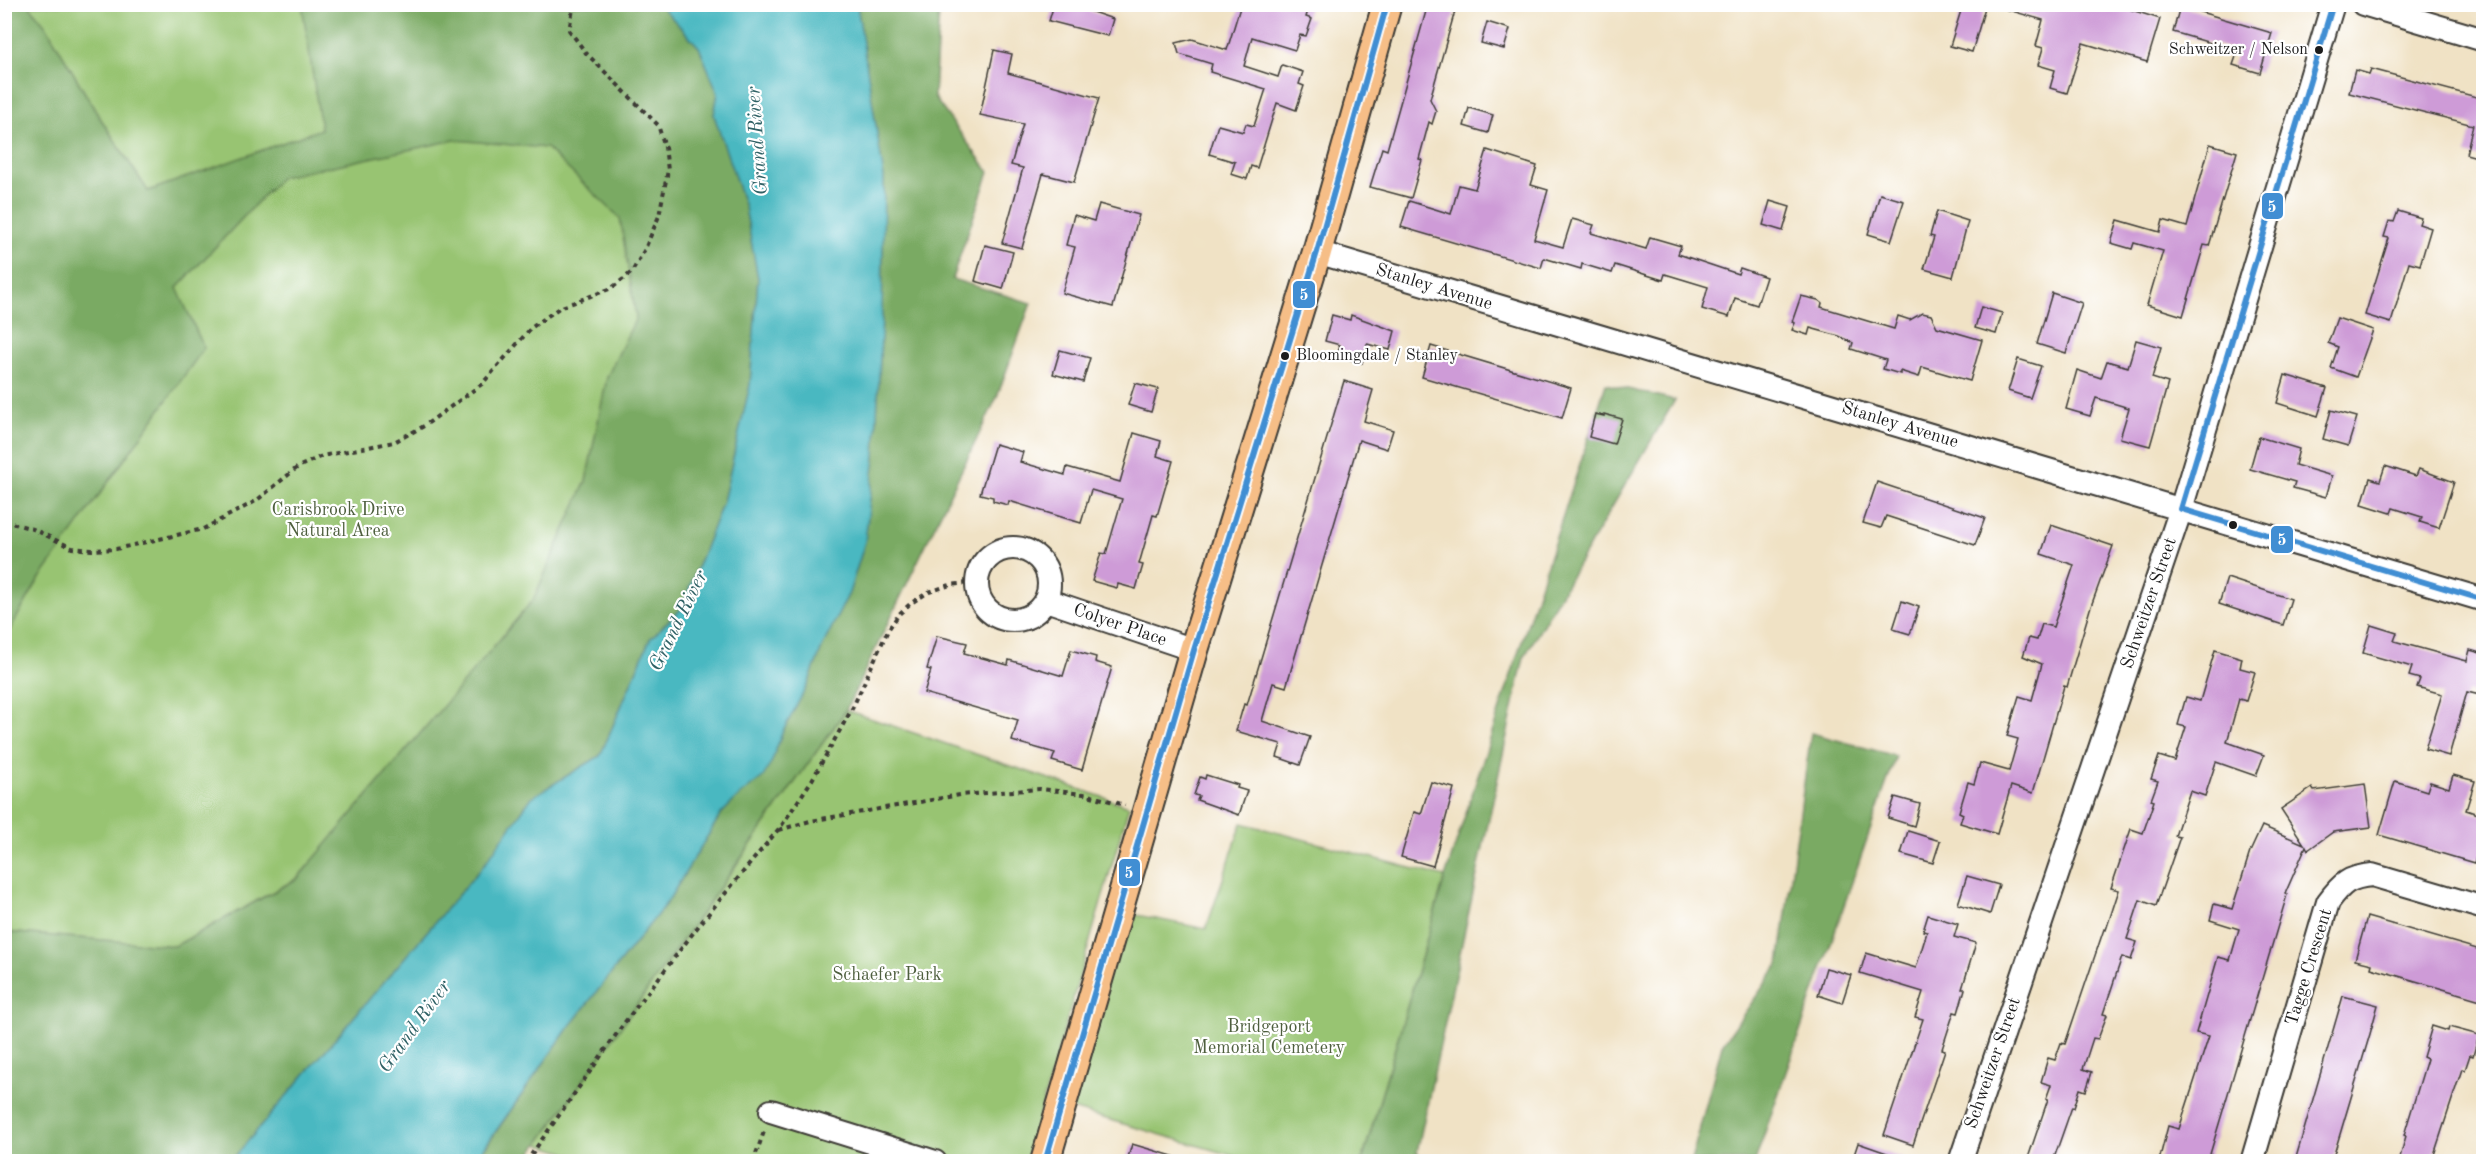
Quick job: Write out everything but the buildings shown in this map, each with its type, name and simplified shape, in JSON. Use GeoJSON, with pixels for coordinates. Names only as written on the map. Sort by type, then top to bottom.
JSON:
{"type":"FeatureCollection","features":[{"type":"Feature","properties":{"kind":"main road"},"geometry":{"type":"LineString","coordinates":[[1045,1161],[1194,650],[1317,252],[1387,4]]}},
{"type":"Feature","properties":{"kind":"street","name":"Schweitzer Street"},"geometry":{"type":"LineString","coordinates":[[1960,1161],[2181,509],[2333,4]]}},
{"type":"Feature","properties":{"kind":"street"},"geometry":{"type":"LineString","coordinates":[[2363,4],[2484,40]]}},
{"type":"Feature","properties":{"kind":"street","name":"Stanley Avenue"},"geometry":{"type":"LineString","coordinates":[[1317,252],[2484,600]]}},
{"type":"Feature","properties":{"kind":"street"},"geometry":{"type":"LineString","coordinates":[[1009,548],[1024,549],[1035,555],[1044,564],[1049,575],[1050,588],[1046,600],[1037,612],[1023,620],[1008,621],[993,615],[982,605],[977,591],[977,582],[984,562],[995,552],[1009,548]]}},
{"type":"Feature","properties":{"kind":"street","name":"Colyer Place"},"geometry":{"type":"LineString","coordinates":[[1046,600],[1194,650]]}},
{"type":"Feature","properties":{"kind":"street","name":"Tagge Crescent"},"geometry":{"type":"LineString","coordinates":[[2252,1161],[2328,902],[2339,886],[2356,876],[2372,875],[2484,908]]}},
{"type":"Feature","properties":{"kind":"street"},"geometry":{"type":"LineString","coordinates":[[771,1112],[935,1161]]}},
{"type":"Feature","properties":{"kind":"path"},"geometry":{"type":"LineString","coordinates":[[4,521],[33,529],[72,548],[92,550],[116,549],[203,529],[256,501],[298,467],[322,456],[394,442],[424,426],[482,384],[531,327],[559,308],[612,288],[632,272],[659,216],[668,170],[665,147],[658,125],[586,53],[569,30],[574,4]]}},
{"type":"Feature","properties":{"kind":"path"},"geometry":{"type":"LineString","coordinates":[[526,1161],[692,933],[778,830],[812,780],[853,707],[888,630],[899,614],[910,603],[929,592],[950,585],[977,582]]}},
{"type":"Feature","properties":{"kind":"path"},"geometry":{"type":"LineString","coordinates":[[778,830],[801,822],[960,795],[1040,789],[1083,794],[1128,805]]}},
{"type":"Feature","properties":{"kind":"path"},"geometry":{"type":"LineString","coordinates":[[753,1161],[771,1112]]}},
{"type":"Feature","properties":{"kind":"green space","name":"Carisbrook Drive Natural Area"},"geometry":{"type":"Polygon","coordinates":[[[4,5],[660,5],[714,115],[745,207],[750,385],[296,879],[175,946],[5,932],[4,5]]]}},
{"type":"Feature","properties":{"kind":"green space"},"geometry":{"type":"Polygon","coordinates":[[[5,5],[29,5],[46,26],[95,110],[148,191],[321,129],[302,5],[660,5],[699,47],[718,93],[714,115],[745,207],[758,278],[750,385],[723,502],[681,609],[650,639],[600,756],[532,797],[483,866],[231,1161],[5,1161],[5,932],[175,946],[297,879],[533,600],[586,481],[607,377],[636,318],[620,218],[546,148],[455,140],[281,177],[177,288],[204,348],[38,581],[5,638],[5,5]]]}},
{"type":"Feature","properties":{"kind":"green space"},"geometry":{"type":"Polygon","coordinates":[[[857,5],[949,5],[939,11],[934,97],[989,172],[952,279],[1031,303],[997,397],[846,710],[526,1161],[475,1162],[569,1027],[668,901],[721,814],[772,761],[782,733],[808,684],[823,645],[849,593],[865,542],[875,456],[882,317],[884,177],[857,5]]]}},
{"type":"Feature","properties":{"kind":"green space"},"geometry":{"type":"Polygon","coordinates":[[[1606,384],[1675,400],[1524,657],[1417,1152],[1423,1161],[1362,1162],[1445,877],[1606,384]]]}},
{"type":"Feature","properties":{"kind":"green space","name":"Schaefer Park"},"geometry":{"type":"Polygon","coordinates":[[[846,710],[1129,806],[1026,1161],[595,1162],[538,1144],[846,710]]]}},
{"type":"Feature","properties":{"kind":"green space"},"geometry":{"type":"Polygon","coordinates":[[[1811,733],[1896,756],[1755,1161],[1691,1161],[1722,1045],[1779,964],[1811,733]]]}},
{"type":"Feature","properties":{"kind":"green space","name":"Bridgeport Memorial Cemetery"},"geometry":{"type":"Polygon","coordinates":[[[1242,823],[1445,877],[1362,1161],[1251,1161],[1065,1107],[1122,912],[1206,929],[1242,823]]]}},
{"type":"Feature","properties":{"kind":"water","name":"Grand River"},"geometry":{"type":"Polygon","coordinates":[[[660,5],[857,5],[884,177],[882,317],[875,456],[865,542],[849,593],[763,777],[721,814],[668,901],[569,1027],[475,1161],[231,1161],[483,866],[532,797],[600,756],[650,639],[681,609],[723,502],[750,385],[758,278],[745,207],[714,115],[718,93],[699,47],[660,5]]]}},
{"type":"Feature","properties":{"kind":"transit line","name":"5"},"geometry":{"type":"LineString","coordinates":[[1045,1162],[1194,650],[1317,252],[1387,4]]}},
{"type":"Feature","properties":{"kind":"transit line","name":"5"},"geometry":{"type":"LineString","coordinates":[[2333,4],[2181,509],[2484,600]]}},
{"type":"Feature","properties":{"kind":"place","name":"Schweitzer / Nelson"},"geometry":{"type":"Point","coordinates":[2319,50]}},
{"type":"Feature","properties":{"kind":"place","name":"Bloomingdale / Stanley"},"geometry":{"type":"Point","coordinates":[1285,356]}}]}
